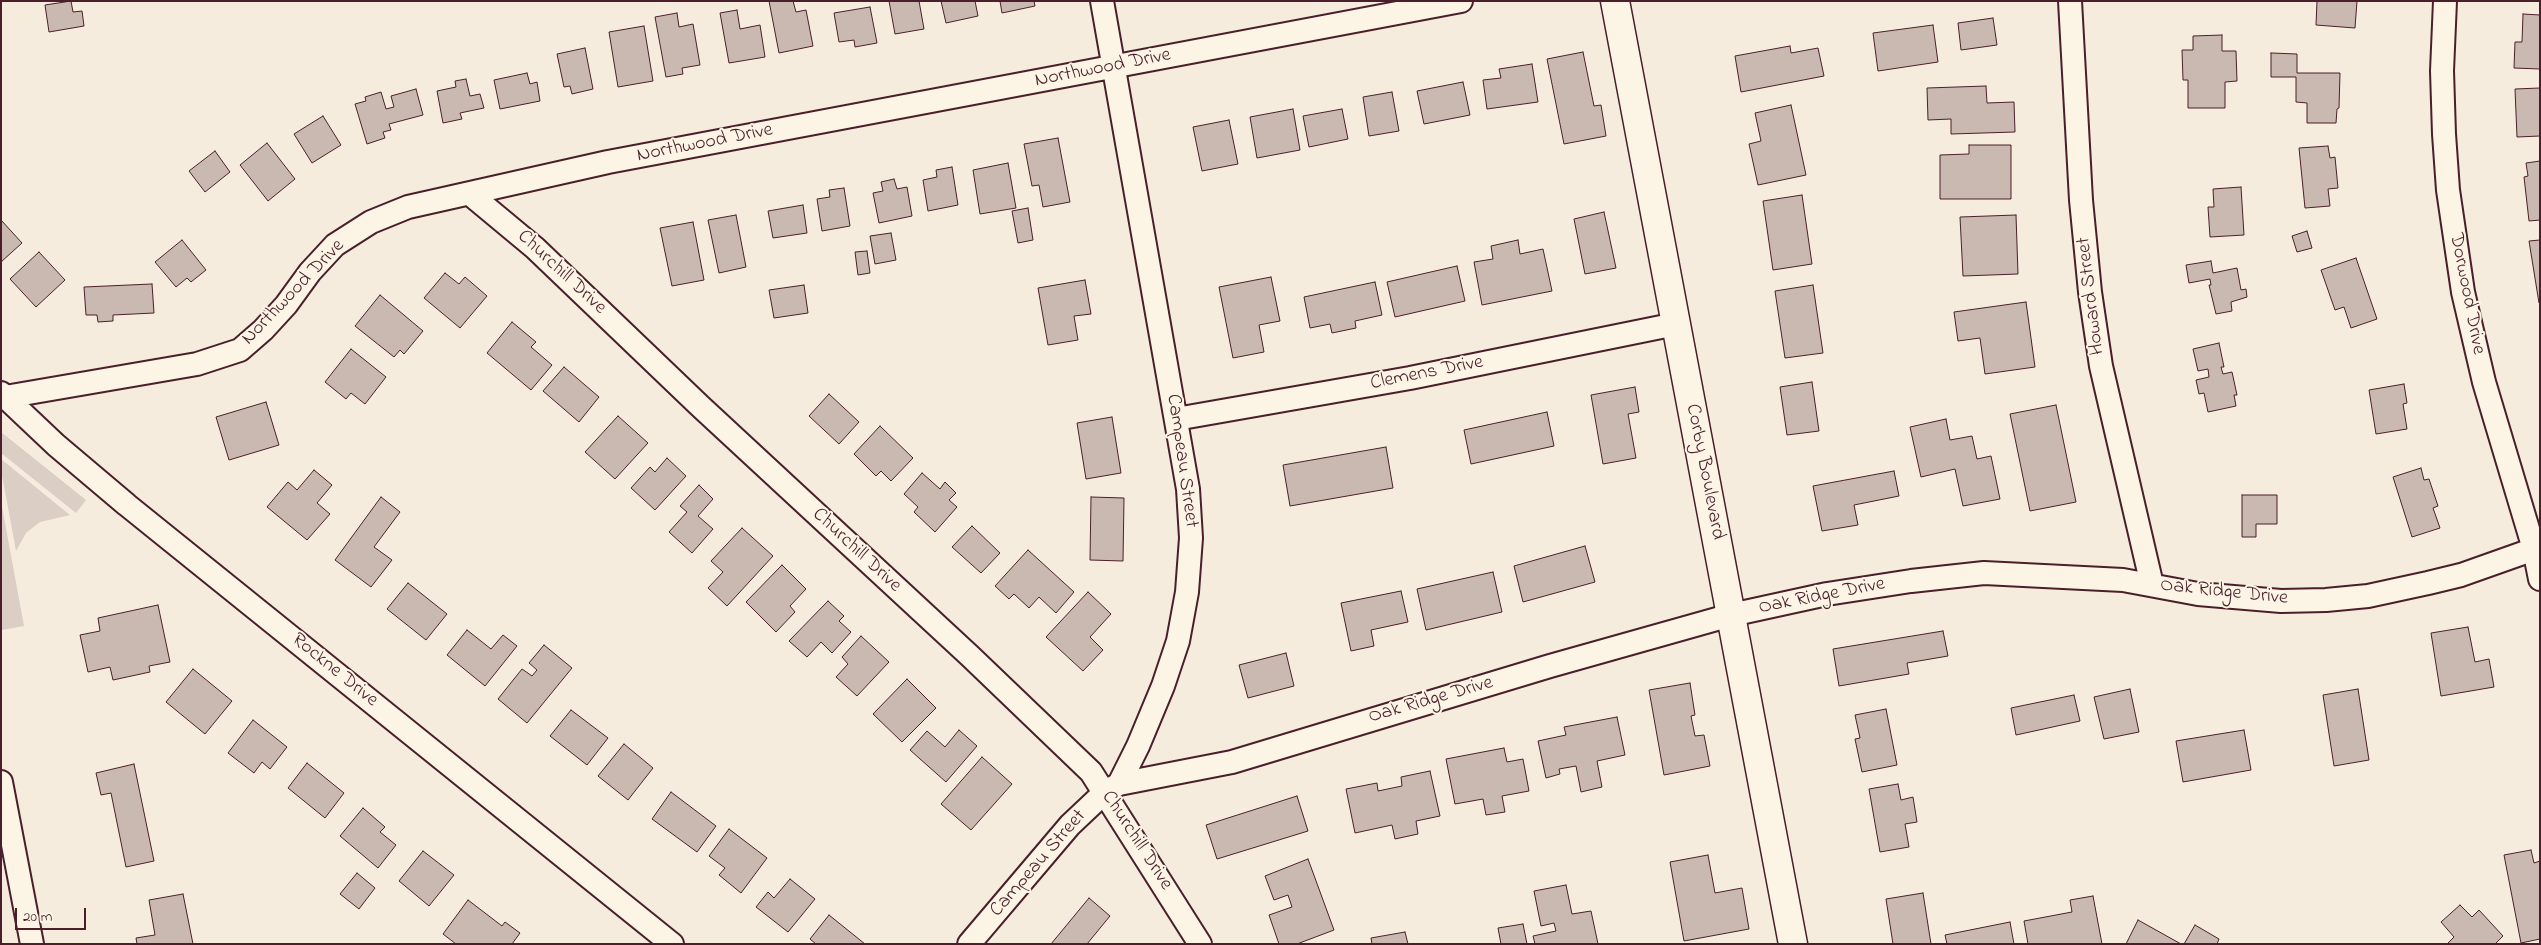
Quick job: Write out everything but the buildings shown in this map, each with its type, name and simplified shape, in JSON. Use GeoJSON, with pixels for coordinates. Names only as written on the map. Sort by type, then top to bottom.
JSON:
{"type":"FeatureCollection","features":[{"type":"Feature","properties":{"kind":"street","name":"Campeau Street"},"geometry":{"type":"LineString","coordinates":[[969,944],[1070,825],[1112,788],[1138,746],[1163,686],[1178,641],[1187,592],[1191,538],[1188,489],[1102,1]]}},
{"type":"Feature","properties":{"kind":"street","name":"Northwood Drive"},"geometry":{"type":"LineString","coordinates":[[3,395],[197,364],[240,350],[263,330],[286,305],[310,272],[342,241],[371,222],[408,207],[608,162],[1461,1]]}},
{"type":"Feature","properties":{"kind":"street","name":"Corby Boulevard"},"geometry":{"type":"LineString","coordinates":[[1615,1],[1792,944]]}},
{"type":"Feature","properties":{"kind":"street","name":"Howard Street"},"geometry":{"type":"LineString","coordinates":[[2070,1],[2081,200],[2091,301],[2101,366],[2112,418],[2152,585]]}},
{"type":"Feature","properties":{"kind":"street","name":"Dorwood Drive"},"geometry":{"type":"LineString","coordinates":[[2445,1],[2442,71],[2444,134],[2448,190],[2463,292],[2494,418],[2537,548],[2540,579]]}},
{"type":"Feature","properties":{"kind":"street","name":"Churchill Drive"},"geometry":{"type":"LineString","coordinates":[[470,194],[535,248],[700,406],[970,656],[1091,772],[1112,788],[1200,944]]}},
{"type":"Feature","properties":{"kind":"street","name":"Clemens Drive"},"geometry":{"type":"LineString","coordinates":[[1176,419],[1410,378],[1676,324]]}},
{"type":"Feature","properties":{"kind":"street","name":"Rockne Drive"},"geometry":{"type":"LineString","coordinates":[[3,395],[127,505],[672,944]]}},
{"type":"Feature","properties":{"kind":"street","name":"Oak Ridge Drive"},"geometry":{"type":"LineString","coordinates":[[1112,788],[1232,762],[1350,724],[1731,616],[1827,594],[1911,581],[1984,573],[2084,577],[2152,585],[2198,594],[2272,600],[2326,600],[2368,596],[2461,575],[2537,548]]}},
{"type":"Feature","properties":{"kind":"street"},"geometry":{"type":"LineString","coordinates":[[2,787],[32,944]]}},
{"type":"Feature","properties":{"kind":"shaded area"},"geometry":{"type":"Polygon","coordinates":[[[1,432],[86,500],[76,513],[1,453],[1,432]]]}},
{"type":"Feature","properties":{"kind":"shaded area"},"geometry":{"type":"Polygon","coordinates":[[[1,459],[70,515],[40,522],[26,533],[16,551],[1,470],[1,459]]]}},
{"type":"Feature","properties":{"kind":"shaded area"},"geometry":{"type":"Polygon","coordinates":[[[1,501],[24,626],[2,630],[1,629],[1,501]]]}}]}
